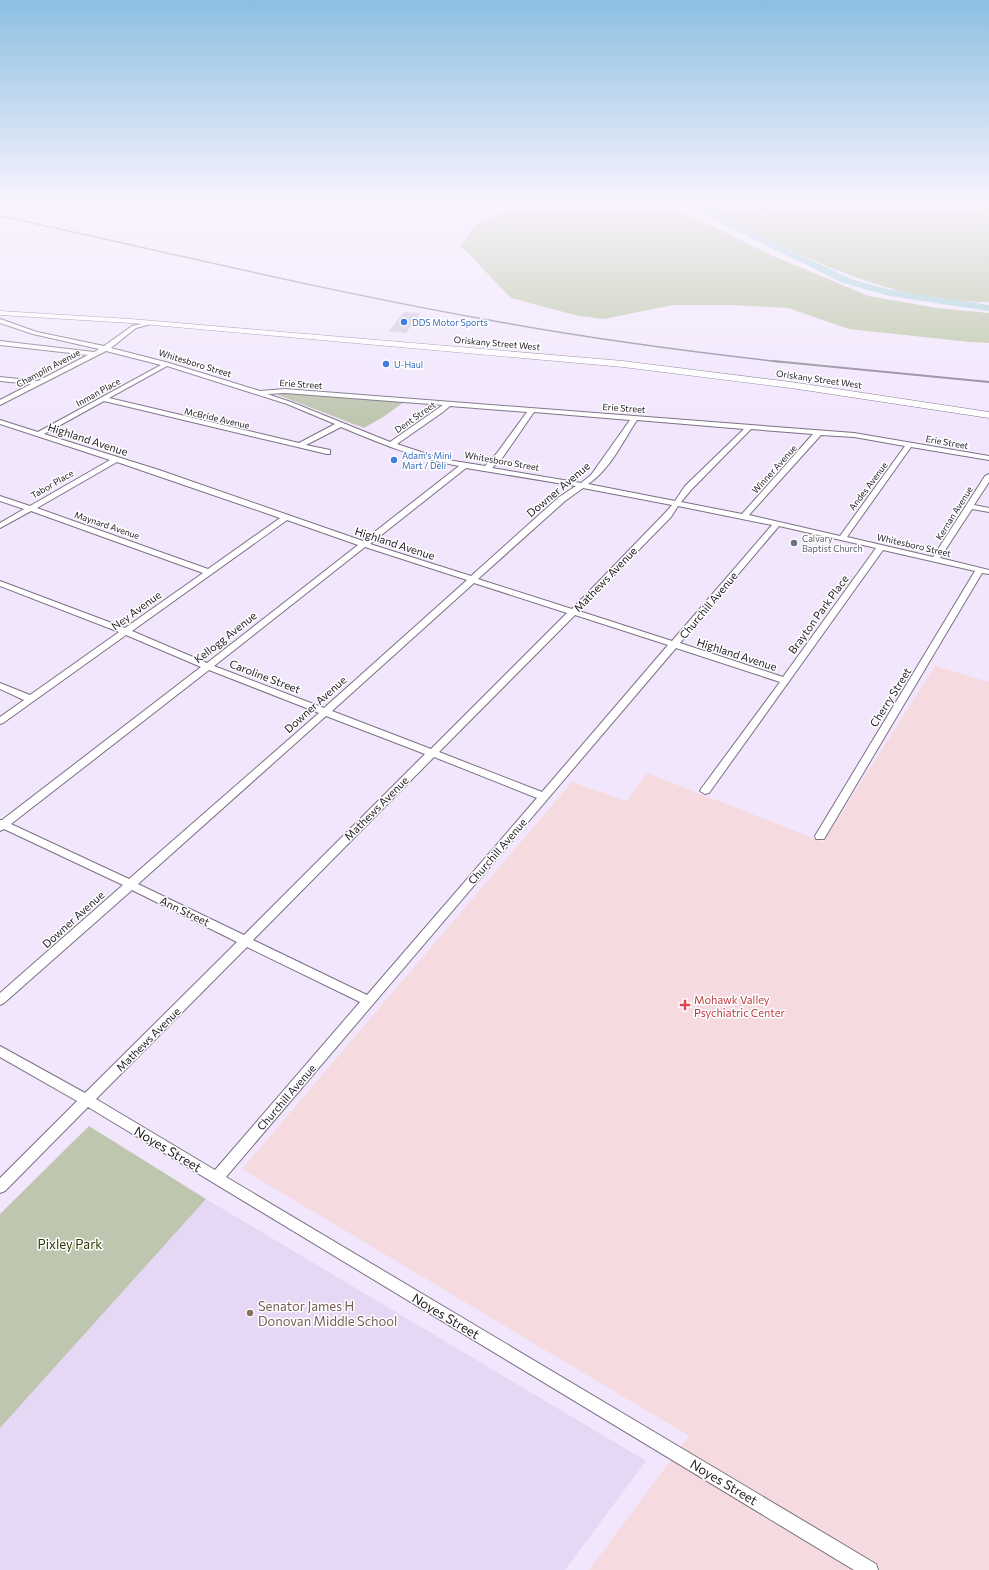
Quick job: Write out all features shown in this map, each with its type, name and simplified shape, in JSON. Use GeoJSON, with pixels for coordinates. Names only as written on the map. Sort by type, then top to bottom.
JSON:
{"type":"FeatureCollection","features":[{"type":"Feature","properties":{"kind":"main road","name":"Oriskany Street West"},"geometry":{"type":"LineString","coordinates":[[0,313],[131,321],[681,371],[790,385],[989,415]]}},
{"type":"Feature","properties":{"kind":"street","name":"Whitesboro Street"},"geometry":{"type":"LineString","coordinates":[[0,321],[35,333],[167,364],[257,392],[428,458],[581,485],[743,517],[984,571]]}},
{"type":"Feature","properties":{"kind":"street","name":"Champlin Avenue"},"geometry":{"type":"LineString","coordinates":[[104,348],[131,321]]}},
{"type":"Feature","properties":{"kind":"street","name":"Champlin Avenue"},"geometry":{"type":"LineString","coordinates":[[0,403],[112,345],[134,327],[150,323]]}},
{"type":"Feature","properties":{"kind":"street"},"geometry":{"type":"LineString","coordinates":[[0,343],[94,354]]}},
{"type":"Feature","properties":{"kind":"street","name":"Inman Place"},"geometry":{"type":"LineString","coordinates":[[38,435],[167,364]]}},
{"type":"Feature","properties":{"kind":"street"},"geometry":{"type":"LineString","coordinates":[[0,379],[40,383]]}},
{"type":"Feature","properties":{"kind":"street","name":"Erie Street"},"geometry":{"type":"LineString","coordinates":[[257,392],[285,391],[854,435],[989,458]]}},
{"type":"Feature","properties":{"kind":"street","name":"McBride Avenue"},"geometry":{"type":"LineString","coordinates":[[103,399],[327,452]]}},
{"type":"Feature","properties":{"kind":"street","name":"Dent Street"},"geometry":{"type":"LineString","coordinates":[[391,445],[441,411],[448,404]]}},
{"type":"Feature","properties":{"kind":"street"},"geometry":{"type":"LineString","coordinates":[[487,469],[500,455],[532,410]]}},
{"type":"Feature","properties":{"kind":"street","name":"Downer Avenue"},"geometry":{"type":"LineString","coordinates":[[0,1000],[325,712],[562,499],[594,477],[608,460],[636,418]]}},
{"type":"Feature","properties":{"kind":"street","name":"Highland Avenue"},"geometry":{"type":"LineString","coordinates":[[0,422],[262,508],[285,518],[363,544],[784,680]]}},
{"type":"Feature","properties":{"kind":"street"},"geometry":{"type":"LineString","coordinates":[[299,446],[341,424]]}},
{"type":"Feature","properties":{"kind":"street","name":"Mathews Avenue"},"geometry":{"type":"LineString","coordinates":[[0,1187],[573,612],[668,515],[688,488],[749,427]]}},
{"type":"Feature","properties":{"kind":"street","name":"Winner Avenue"},"geometry":{"type":"LineString","coordinates":[[743,517],[819,432]]}},
{"type":"Feature","properties":{"kind":"street","name":"Andes Avenue"},"geometry":{"type":"LineString","coordinates":[[842,539],[910,444]]}},
{"type":"Feature","properties":{"kind":"street","name":"Tabor Place"},"geometry":{"type":"LineString","coordinates":[[0,526],[115,460]]}},
{"type":"Feature","properties":{"kind":"street","name":"Kellogg Avenue"},"geometry":{"type":"LineString","coordinates":[[1,825],[465,465]]}},
{"type":"Feature","properties":{"kind":"street","name":"Kernan Avenue"},"geometry":{"type":"LineString","coordinates":[[935,560],[989,476]]}},
{"type":"Feature","properties":{"kind":"street","name":"Maynard Avenue"},"geometry":{"type":"LineString","coordinates":[[0,498],[133,544],[208,572]]}},
{"type":"Feature","properties":{"kind":"street"},"geometry":{"type":"LineString","coordinates":[[970,506],[989,510]]}},
{"type":"Feature","properties":{"kind":"street","name":"Ney Avenue"},"geometry":{"type":"LineString","coordinates":[[0,721],[285,518]]}},
{"type":"Feature","properties":{"kind":"street","name":"Churchill Avenue"},"geometry":{"type":"LineString","coordinates":[[217,1178],[545,797],[777,524]]}},
{"type":"Feature","properties":{"kind":"street","name":"Brayton Park Place"},"geometry":{"type":"LineString","coordinates":[[705,791],[880,548]]}},
{"type":"Feature","properties":{"kind":"street","name":"Cherry Street"},"geometry":{"type":"LineString","coordinates":[[820,836],[984,571]]}},
{"type":"Feature","properties":{"kind":"street","name":"Caroline Street"},"geometry":{"type":"LineString","coordinates":[[0,583],[98,620],[207,666],[545,797]]}},
{"type":"Feature","properties":{"kind":"street"},"geometry":{"type":"LineString","coordinates":[[0,686],[30,700]]}},
{"type":"Feature","properties":{"kind":"street","name":"Ann Street"},"geometry":{"type":"LineString","coordinates":[[1,825],[130,884],[369,1001]]}},
{"type":"Feature","properties":{"kind":"street","name":"Noyes Street"},"geometry":{"type":"LineString","coordinates":[[0,1051],[140,1131],[870,1570]]}},
{"type":"Feature","properties":{"kind":"shaded area","name":"Mohawk Valley Psychiatric Center"},"geometry":{"type":"Polygon","coordinates":[[[935,666],[989,682],[989,1570],[589,1570],[689,1436],[242,1169],[572,782],[626,801],[647,773],[823,842],[935,666]]]}},
{"type":"Feature","properties":{"kind":"shaded area","name":"Senator James H Donovan Middle School"},"geometry":{"type":"Polygon","coordinates":[[[206,1199],[646,1461],[565,1570],[0,1570],[0,1428],[206,1199]]]}},
{"type":"Feature","properties":{"kind":"green space"},"geometry":{"type":"Polygon","coordinates":[[[488,274],[817,274],[869,296],[937,308],[989,313],[989,343],[849,329],[788,308],[731,305],[673,305],[604,319],[579,316],[511,298],[488,274]]]}},
{"type":"Feature","properties":{"kind":"green space"},"geometry":{"type":"Polygon","coordinates":[[[849,274],[989,274],[989,302],[937,299],[907,293],[849,274]]]}},
{"type":"Feature","properties":{"kind":"green space"},"geometry":{"type":"Polygon","coordinates":[[[282,392],[404,402],[364,428],[278,395],[282,392]]]}},
{"type":"Feature","properties":{"kind":"green space","name":"Pixley Park"},"geometry":{"type":"Polygon","coordinates":[[[89,1126],[206,1199],[0,1428],[0,1214],[89,1126]]]}},
{"type":"Feature","properties":{"kind":"building","name":"DDS Motor Sports"},"geometry":{"type":"Polygon","coordinates":[[[404,312],[420,313],[406,333],[389,331],[404,312]]]}},
{"type":"Feature","properties":{"kind":"waterway"},"geometry":{"type":"LineString","coordinates":[[833,274],[847,281],[890,293],[989,308]]}},
{"type":"Feature","properties":{"kind":"railway"},"geometry":{"type":"LineString","coordinates":[[261,274],[428,309],[525,327],[672,349],[776,361]]}},
{"type":"Feature","properties":{"kind":"railway"},"geometry":{"type":"LineString","coordinates":[[776,361],[989,382]]}},
{"type":"Feature","properties":{"kind":"railway"},"geometry":{"type":"LineString","coordinates":[[776,361],[782,362]]}},
{"type":"Feature","properties":{"kind":"place","name":"DDS Motor Sports"},"geometry":{"type":"Point","coordinates":[404,322]}},
{"type":"Feature","properties":{"kind":"place","name":"U-Haul"},"geometry":{"type":"Point","coordinates":[386,364]}},
{"type":"Feature","properties":{"kind":"place","name":"Adam's Mini Mart / Deli"},"geometry":{"type":"Point","coordinates":[394,460]}},
{"type":"Feature","properties":{"kind":"place","name":"Calvary Baptist Church"},"geometry":{"type":"Point","coordinates":[794,543]}},
{"type":"Feature","properties":{"kind":"place","name":"Mohawk Valley Psychiatric Center"},"geometry":{"type":"Point","coordinates":[685,1005]}},
{"type":"Feature","properties":{"kind":"place","name":"Senator James H Donovan Middle School"},"geometry":{"type":"Point","coordinates":[250,1313]}}]}
